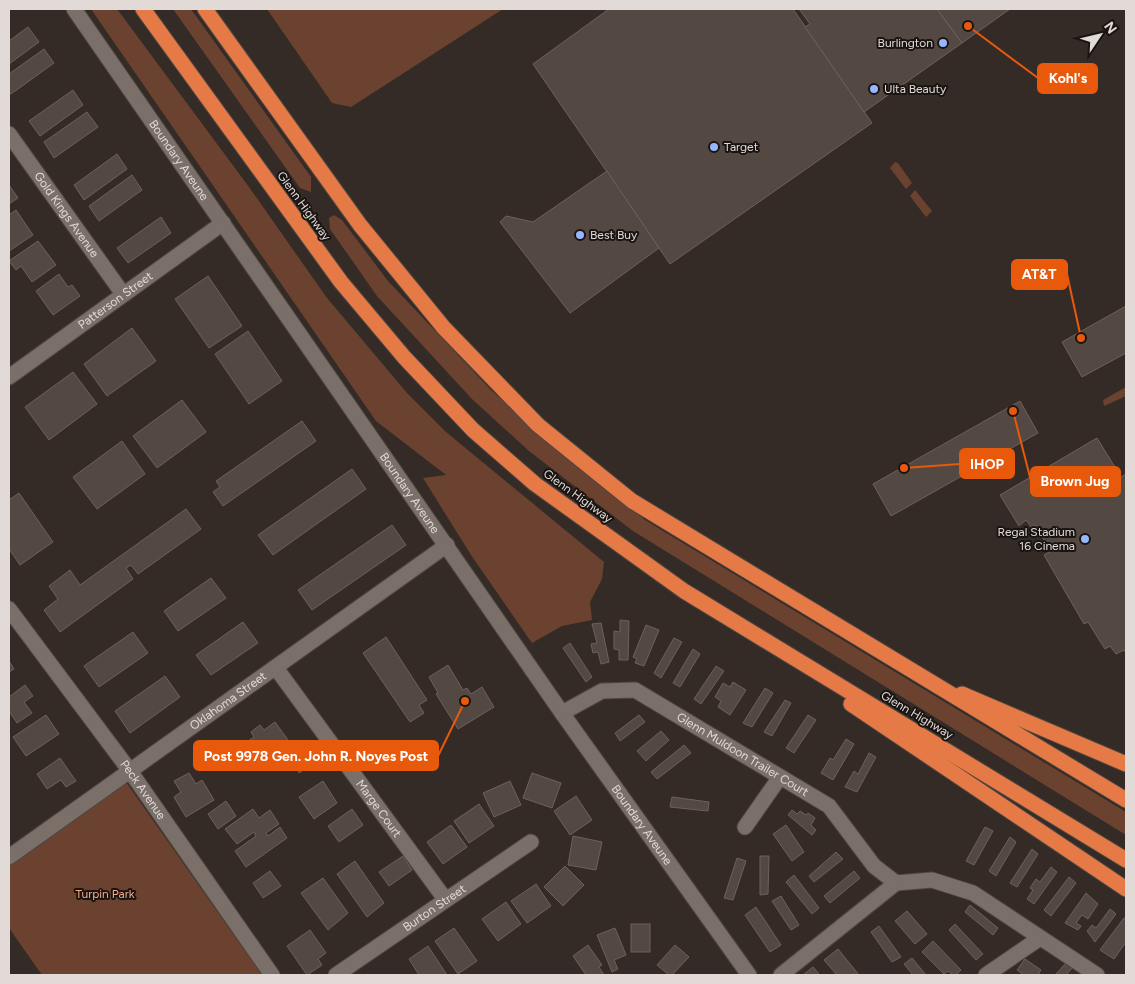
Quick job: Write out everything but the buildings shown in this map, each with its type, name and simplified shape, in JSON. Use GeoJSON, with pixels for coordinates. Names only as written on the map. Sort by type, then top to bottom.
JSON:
{"type":"FeatureCollection","features":[{"type":"Feature","properties":{"kind":"highway","name":"Glenn Highway"},"geometry":{"type":"LineString","coordinates":[[143,9],[341,282],[404,358],[473,430],[535,484],[684,591],[1126,860]]}},
{"type":"Feature","properties":{"kind":"highway"},"geometry":{"type":"LineString","coordinates":[[205,9],[360,225],[444,328],[538,425],[632,500],[1126,800]]}},
{"type":"Feature","properties":{"kind":"highway"},"geometry":{"type":"LineString","coordinates":[[684,591],[1126,889]]}},
{"type":"Feature","properties":{"kind":"highway"},"geometry":{"type":"LineString","coordinates":[[916,674],[1126,764]]}},
{"type":"Feature","properties":{"kind":"street","name":"Boundary Aveune"},"geometry":{"type":"LineString","coordinates":[[74,9],[562,713],[749,975]]}},
{"type":"Feature","properties":{"kind":"street","name":"Gold Kings Avenue"},"geometry":{"type":"LineString","coordinates":[[9,134],[123,294]]}},
{"type":"Feature","properties":{"kind":"street","name":"Patterson Street"},"geometry":{"type":"LineString","coordinates":[[9,377],[223,223]]}},
{"type":"Feature","properties":{"kind":"street","name":"Oklahoma Street"},"geometry":{"type":"LineString","coordinates":[[9,857],[447,545]]}},
{"type":"Feature","properties":{"kind":"street","name":"Peck Avenue"},"geometry":{"type":"LineString","coordinates":[[9,609],[130,771],[272,975]]}},
{"type":"Feature","properties":{"kind":"street","name":"Marge Court"},"geometry":{"type":"LineString","coordinates":[[276,668],[445,899]]}},
{"type":"Feature","properties":{"kind":"street","name":"Glenn Muldoon Trailer Court"},"geometry":{"type":"LineString","coordinates":[[562,713],[602,691],[635,690],[829,806],[874,866],[896,883]]}},
{"type":"Feature","properties":{"kind":"street"},"geometry":{"type":"LineString","coordinates":[[745,827],[780,777]]}},
{"type":"Feature","properties":{"kind":"street","name":"Burton Street"},"geometry":{"type":"LineString","coordinates":[[336,975],[531,842]]}},
{"type":"Feature","properties":{"kind":"street"},"geometry":{"type":"LineString","coordinates":[[781,975],[896,883],[932,880],[973,893],[1097,975]]}},
{"type":"Feature","properties":{"kind":"street"},"geometry":{"type":"LineString","coordinates":[[986,975],[1040,938]]}},
{"type":"Feature","properties":{"kind":"green space"},"geometry":{"type":"Polygon","coordinates":[[[91,9],[117,9],[249,187],[327,298],[407,393],[446,432],[604,562],[602,579],[590,602],[592,620],[562,626],[532,643],[471,555],[423,478],[446,475],[376,421],[91,9]]]}},
{"type":"Feature","properties":{"kind":"green space"},"geometry":{"type":"Polygon","coordinates":[[[173,9],[191,9],[311,177],[311,192],[300,188],[173,9]]]}},
{"type":"Feature","properties":{"kind":"green space"},"geometry":{"type":"Polygon","coordinates":[[[267,9],[503,9],[351,107],[332,103],[267,9]]]}},
{"type":"Feature","properties":{"kind":"green space"},"geometry":{"type":"Polygon","coordinates":[[[895,162],[898,163],[912,183],[906,189],[890,168],[895,162]]]}},
{"type":"Feature","properties":{"kind":"green space"},"geometry":{"type":"Polygon","coordinates":[[[915,190],[932,211],[926,217],[910,196],[915,190]]]}},
{"type":"Feature","properties":{"kind":"green space"},"geometry":{"type":"Polygon","coordinates":[[[334,215],[342,220],[388,281],[492,391],[645,520],[1126,812],[1126,835],[633,531],[529,451],[472,399],[377,296],[330,229],[329,218],[334,215]]]}},
{"type":"Feature","properties":{"kind":"green space"},"geometry":{"type":"Polygon","coordinates":[[[1126,387],[1126,396],[1104,406],[1103,400],[1126,387]]]}},
{"type":"Feature","properties":{"kind":"green space","name":"Turpin Park"},"geometry":{"type":"Polygon","coordinates":[[[126,782],[262,975],[42,975],[9,928],[9,863],[126,782]]]}},
{"type":"Feature","properties":{"kind":"place","name":"Kohl's"},"geometry":{"type":"Point","coordinates":[968,26]}},
{"type":"Feature","properties":{"kind":"place","name":"Burlington"},"geometry":{"type":"Point","coordinates":[943,43]}},
{"type":"Feature","properties":{"kind":"place","name":"Ulta Beauty"},"geometry":{"type":"Point","coordinates":[874,89]}},
{"type":"Feature","properties":{"kind":"place","name":"Target"},"geometry":{"type":"Point","coordinates":[714,147]}},
{"type":"Feature","properties":{"kind":"place","name":"Best Buy"},"geometry":{"type":"Point","coordinates":[580,235]}},
{"type":"Feature","properties":{"kind":"place","name":"AT&T"},"geometry":{"type":"Point","coordinates":[1081,338]}},
{"type":"Feature","properties":{"kind":"place","name":"Brown Jug"},"geometry":{"type":"Point","coordinates":[1013,411]}},
{"type":"Feature","properties":{"kind":"place","name":"IHOP"},"geometry":{"type":"Point","coordinates":[904,468]}},
{"type":"Feature","properties":{"kind":"place","name":"Regal Stadium 16 Cinema"},"geometry":{"type":"Point","coordinates":[1085,539]}},
{"type":"Feature","properties":{"kind":"place","name":"Post 9978 Gen. John R. Noyes Post"},"geometry":{"type":"Point","coordinates":[465,701]}}]}
